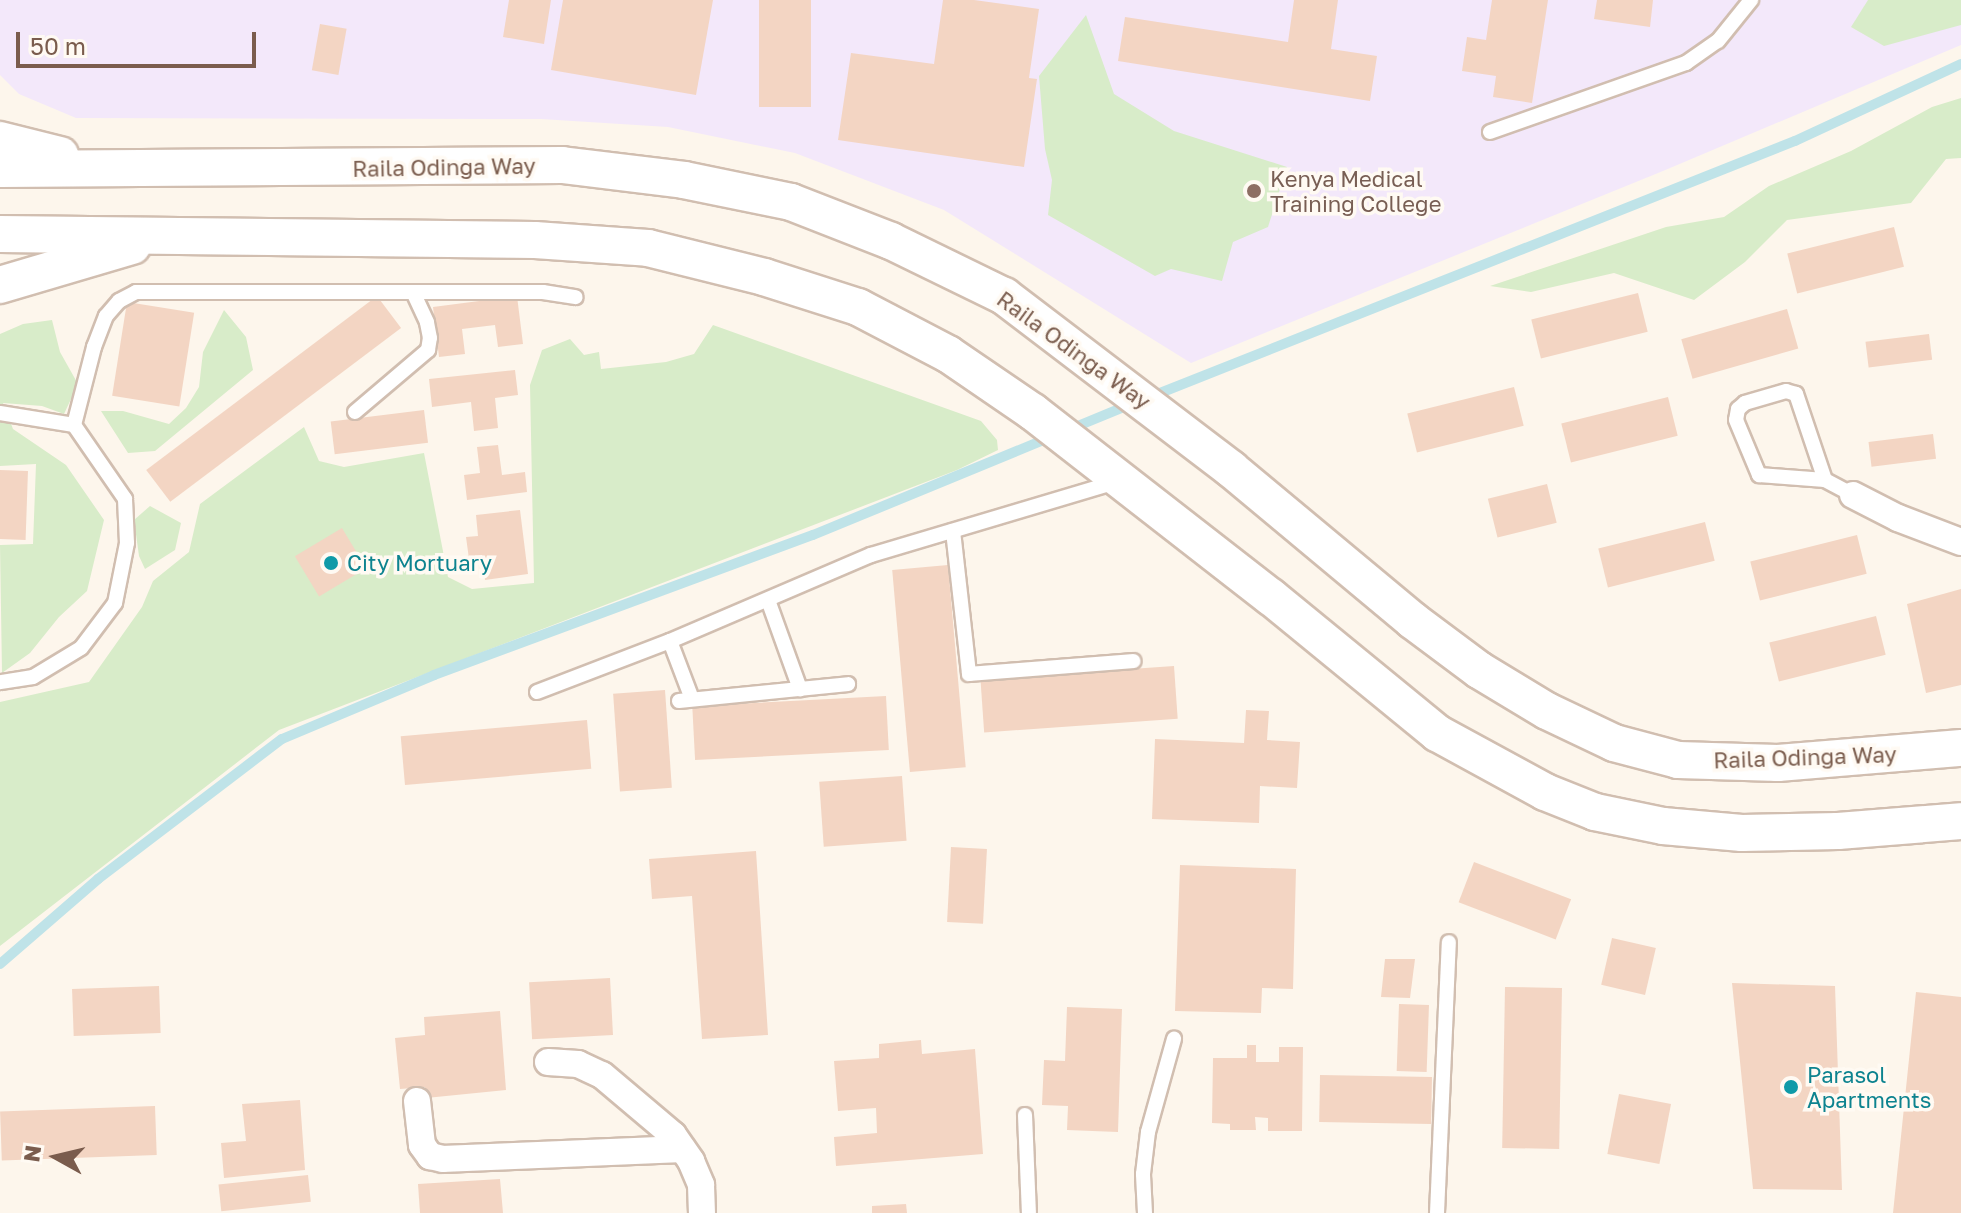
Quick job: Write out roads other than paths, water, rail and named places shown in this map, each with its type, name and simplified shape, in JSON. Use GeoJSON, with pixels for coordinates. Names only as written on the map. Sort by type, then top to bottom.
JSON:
{"type":"FeatureCollection","features":[{"type":"Feature","properties":{"kind":"main road"},"geometry":{"type":"LineString","coordinates":[[0,140],[129,168]]}},
{"type":"Feature","properties":{"kind":"main road","name":"Raila Odinga Way"},"geometry":{"type":"LineString","coordinates":[[0,169],[562,165],[684,180],[791,202],[891,241],[1004,296],[1161,414],[1479,670],[1547,711],[1614,743],[1678,760],[1778,763],[1961,748]]}},
{"type":"Feature","properties":{"kind":"main road"},"geometry":{"type":"LineString","coordinates":[[0,234],[535,240],[648,248],[764,277],[858,307],[948,354],[1042,418],[1271,597],[1437,733],[1545,792],[1595,812],[1663,826],[1742,833],[1838,831],[1961,821]]}},
{"type":"Feature","properties":{"kind":"main road"},"geometry":{"type":"LineString","coordinates":[[0,285],[172,234]]}},
{"type":"Feature","properties":{"kind":"street"},"geometry":{"type":"LineString","coordinates":[[1853,495],[1898,518],[1961,542]]}},
{"type":"Feature","properties":{"kind":"street"},"geometry":{"type":"LineString","coordinates":[[548,1062],[578,1064],[602,1075],[673,1135],[701,1185],[702,1213]]}},
{"type":"Feature","properties":{"kind":"street"},"geometry":{"type":"LineString","coordinates":[[417,1101],[422,1145],[430,1156],[443,1159],[682,1149]]}},
{"type":"Feature","properties":{"kind":"lane"},"geometry":{"type":"LineString","coordinates":[[1490,132],[1686,63],[1718,41],[1751,0]]}},
{"type":"Feature","properties":{"kind":"lane"},"geometry":{"type":"LineString","coordinates":[[74,425],[106,316],[119,301],[136,292],[543,292],[576,297]]}},
{"type":"Feature","properties":{"kind":"lane"},"geometry":{"type":"LineString","coordinates":[[355,412],[428,350],[427,322],[413,292]]}},
{"type":"Feature","properties":{"kind":"lane"},"geometry":{"type":"LineString","coordinates":[[1825,480],[1796,394],[1786,391],[1745,403],[1738,409],[1736,420],[1759,475],[1825,480],[1853,495]]}},
{"type":"Feature","properties":{"kind":"lane"},"geometry":{"type":"LineString","coordinates":[[0,413],[74,425],[125,499],[127,543],[115,603],[81,648],[63,662],[33,677],[0,682]]}},
{"type":"Feature","properties":{"kind":"lane"},"geometry":{"type":"LineString","coordinates":[[537,692],[670,641],[871,555],[1120,481]]}},
{"type":"Feature","properties":{"kind":"lane"},"geometry":{"type":"LineString","coordinates":[[953,531],[969,674],[1133,661]]}},
{"type":"Feature","properties":{"kind":"lane"},"geometry":{"type":"LineString","coordinates":[[768,600],[800,689]]}},
{"type":"Feature","properties":{"kind":"lane"},"geometry":{"type":"LineString","coordinates":[[670,641],[685,700],[848,684]]}},
{"type":"Feature","properties":{"kind":"lane"},"geometry":{"type":"LineString","coordinates":[[1437,1213],[1449,942]]}},
{"type":"Feature","properties":{"kind":"lane"},"geometry":{"type":"LineString","coordinates":[[1145,1213],[1143,1174],[1148,1132],[1174,1039]]}},
{"type":"Feature","properties":{"kind":"lane"},"geometry":{"type":"LineString","coordinates":[[1025,1115],[1029,1213]]}},
{"type":"Feature","properties":{"kind":"waterway"},"geometry":{"type":"LineString","coordinates":[[1150,397],[1795,141],[1961,64]]}},
{"type":"Feature","properties":{"kind":"waterway"},"geometry":{"type":"LineString","coordinates":[[1068,430],[1131,404]]}},
{"type":"Feature","properties":{"kind":"waterway"},"geometry":{"type":"LineString","coordinates":[[0,964],[98,879],[282,739],[434,675],[813,535],[1053,436]]}},
{"type":"Feature","properties":{"kind":"place","name":"Kenya Medical Training College"},"geometry":{"type":"Point","coordinates":[1254,191]}},
{"type":"Feature","properties":{"kind":"place","name":"City Mortuary"},"geometry":{"type":"Point","coordinates":[331,563]}},
{"type":"Feature","properties":{"kind":"place","name":"Parasol Apartments"},"geometry":{"type":"Point","coordinates":[1791,1087]}}]}
